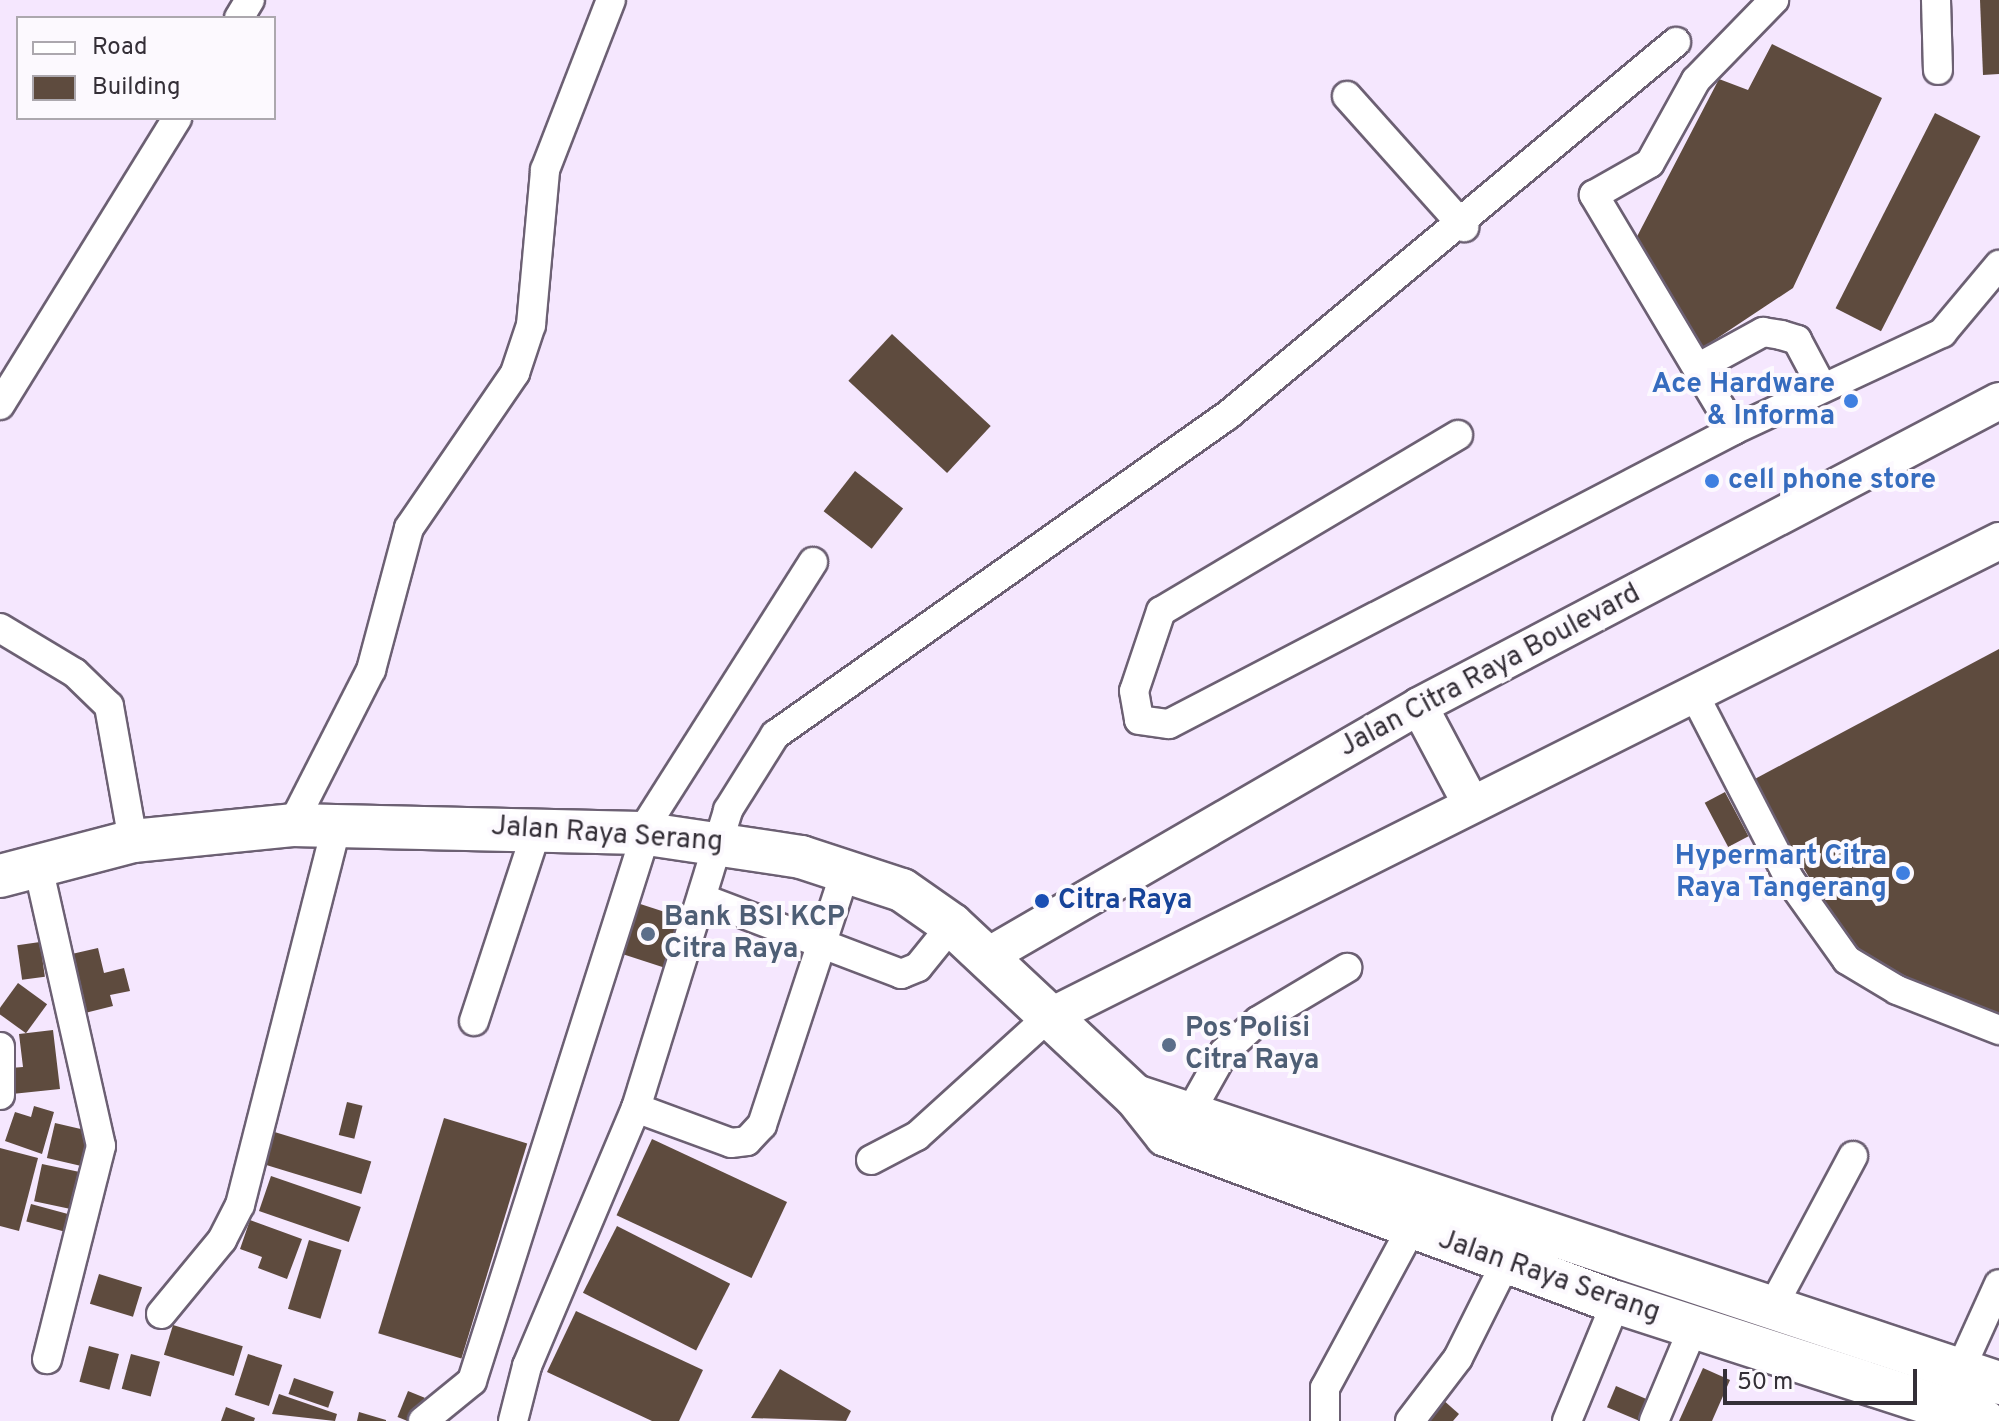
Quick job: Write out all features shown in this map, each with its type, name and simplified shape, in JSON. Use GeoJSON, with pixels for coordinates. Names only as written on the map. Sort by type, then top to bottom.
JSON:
{"type":"FeatureCollection","features":[{"type":"Feature","properties":{"kind":"highway","name":"Jalan Raya Serang"},"geometry":{"type":"LineString","coordinates":[[19,869],[133,841],[292,825],[538,826],[643,833],[719,840],[846,870],[902,890],[952,925],[988,956],[1047,1018],[1135,1096],[1166,1135],[1411,1229],[1616,1302],[1984,1421]]}},
{"type":"Feature","properties":{"kind":"highway","name":"Jalan Raya Serang"},"geometry":{"type":"LineString","coordinates":[[1135,1096],[1192,1109],[1980,1376]]}},
{"type":"Feature","properties":{"kind":"main road","name":"Jalan Citra Raya Boulevard"},"geometry":{"type":"LineString","coordinates":[[988,956],[1419,706],[1994,405]]}},
{"type":"Feature","properties":{"kind":"main road"},"geometry":{"type":"LineString","coordinates":[[1047,1018],[1471,804],[1696,698],[1997,546]]}},
{"type":"Feature","properties":{"kind":"main road"},"geometry":{"type":"LineString","coordinates":[[1419,706],[1471,804]]}},
{"type":"Feature","properties":{"kind":"street"},"geometry":{"type":"LineString","coordinates":[[292,825],[371,670],[409,528],[515,373],[531,325],[545,170],[611,0]]}},
{"type":"Feature","properties":{"kind":"street"},"geometry":{"type":"LineString","coordinates":[[1734,430],[1701,366],[1594,195],[1650,163],[1696,80],[1774,0]]}},
{"type":"Feature","properties":{"kind":"street"},"geometry":{"type":"LineString","coordinates":[[1936,0],[1938,70]]}},
{"type":"Feature","properties":{"kind":"street"},"geometry":{"type":"LineString","coordinates":[[513,1421],[527,1366],[636,1108],[704,899],[719,840],[741,779],[775,735],[1228,415],[1464,227],[1676,42]]}},
{"type":"Feature","properties":{"kind":"street"},"geometry":{"type":"LineString","coordinates":[[1347,96],[1464,227]]}},
{"type":"Feature","properties":{"kind":"street"},"geometry":{"type":"LineString","coordinates":[[0,405],[176,120]]}},
{"type":"Feature","properties":{"kind":"street"},"geometry":{"type":"LineString","coordinates":[[1458,435],[1161,611],[1134,691],[1139,720],[1169,724],[1734,430],[1942,333],[1999,265]]}},
{"type":"Feature","properties":{"kind":"street"},"geometry":{"type":"LineString","coordinates":[[1701,366],[1763,332],[1781,335],[1797,340],[1822,387]]}},
{"type":"Feature","properties":{"kind":"street"},"geometry":{"type":"LineString","coordinates":[[423,1421],[472,1381],[643,833],[813,562]]}},
{"type":"Feature","properties":{"kind":"street"},"geometry":{"type":"LineString","coordinates":[[0,628],[75,673],[109,706],[133,841]]}},
{"type":"Feature","properties":{"kind":"street"},"geometry":{"type":"LineString","coordinates":[[1696,698],[1790,880],[1847,960],[1897,990],[1999,1030]]}},
{"type":"Feature","properties":{"kind":"street"},"geometry":{"type":"LineString","coordinates":[[474,1021],[538,826]]}},
{"type":"Feature","properties":{"kind":"street"},"geometry":{"type":"LineString","coordinates":[[161,1314],[222,1240],[240,1205],[336,827]]}},
{"type":"Feature","properties":{"kind":"street"},"geometry":{"type":"LineString","coordinates":[[19,869],[101,1146],[47,1359]]}},
{"type":"Feature","properties":{"kind":"street"},"geometry":{"type":"LineString","coordinates":[[636,1108],[731,1143],[747,1141],[762,1125],[818,946],[846,870]]}},
{"type":"Feature","properties":{"kind":"street"},"geometry":{"type":"LineString","coordinates":[[704,899],[818,946],[901,974],[918,967],[952,925]]}},
{"type":"Feature","properties":{"kind":"street"},"geometry":{"type":"LineString","coordinates":[[1192,1109],[1224,1052],[1247,1031],[1347,968]]}},
{"type":"Feature","properties":{"kind":"street"},"geometry":{"type":"LineString","coordinates":[[871,1160],[917,1136],[1047,1018]]}},
{"type":"Feature","properties":{"kind":"street"},"geometry":{"type":"LineString","coordinates":[[0,1047],[0,1095]]}},
{"type":"Feature","properties":{"kind":"street"},"geometry":{"type":"LineString","coordinates":[[1773,1306],[1853,1156]]}},
{"type":"Feature","properties":{"kind":"street"},"geometry":{"type":"LineString","coordinates":[[1325,1421],[1325,1388],[1411,1229]]}},
{"type":"Feature","properties":{"kind":"street"},"geometry":{"type":"LineString","coordinates":[[1410,1421],[1458,1358],[1506,1262]]}},
{"type":"Feature","properties":{"kind":"street"},"geometry":{"type":"LineString","coordinates":[[1980,1376],[1999,1284]]}},
{"type":"Feature","properties":{"kind":"street"},"geometry":{"type":"LineString","coordinates":[[1567,1421],[1616,1302]]}},
{"type":"Feature","properties":{"kind":"street"},"geometry":{"type":"LineString","coordinates":[[1654,1421],[1694,1326]]}},
{"type":"Feature","properties":{"kind":"building"},"geometry":{"type":"Polygon","coordinates":[[[1980,0],[1999,0],[1999,74],[1983,75],[1980,0]]]}},
{"type":"Feature","properties":{"kind":"building"},"geometry":{"type":"Polygon","coordinates":[[[1772,44],[1882,98],[1793,288],[1698,351],[1630,250],[1719,79],[1748,90],[1772,44]]]}},
{"type":"Feature","properties":{"kind":"building"},"geometry":{"type":"Polygon","coordinates":[[[1935,113],[1980,136],[1881,331],[1836,308],[1935,113]]]}},
{"type":"Feature","properties":{"kind":"building"},"geometry":{"type":"Polygon","coordinates":[[[892,334],[991,426],[947,473],[848,381],[892,334]]]}},
{"type":"Feature","properties":{"kind":"building"},"geometry":{"type":"Polygon","coordinates":[[[855,471],[903,509],[872,549],[824,511],[855,471]]]}},
{"type":"Feature","properties":{"kind":"building","name":"Hypermart Citra Raya Tangerang"},"geometry":{"type":"Polygon","coordinates":[[[1999,649],[1999,1021],[1862,965],[1751,781],[1999,649]]]}},
{"type":"Feature","properties":{"kind":"building"},"geometry":{"type":"Polygon","coordinates":[[[1725,792],[1748,836],[1728,847],[1705,803],[1725,792]]]}},
{"type":"Feature","properties":{"kind":"building","name":"Bank BSI KCP Citra Raya"},"geometry":{"type":"Polygon","coordinates":[[[628,900],[684,918],[668,969],[612,950],[628,900]]]}},
{"type":"Feature","properties":{"kind":"building"},"geometry":{"type":"Polygon","coordinates":[[[40,942],[45,977],[22,980],[17,945],[40,942]]]}},
{"type":"Feature","properties":{"kind":"building"},"geometry":{"type":"Polygon","coordinates":[[[98,948],[104,973],[124,968],[130,991],[110,995],[113,1006],[77,1015],[63,956],[98,948]]]}},
{"type":"Feature","properties":{"kind":"building"},"geometry":{"type":"Polygon","coordinates":[[[18,983],[47,1004],[26,1033],[0,1014],[0,1008],[18,983]]]}},
{"type":"Feature","properties":{"kind":"building"},"geometry":{"type":"Polygon","coordinates":[[[53,1030],[60,1089],[12,1094],[10,1068],[23,1067],[19,1034],[53,1030]]]}},
{"type":"Feature","properties":{"kind":"building"},"geometry":{"type":"Polygon","coordinates":[[[347,1102],[363,1106],[354,1139],[339,1135],[347,1102]]]}},
{"type":"Feature","properties":{"kind":"building"},"geometry":{"type":"Polygon","coordinates":[[[34,1106],[54,1112],[42,1154],[5,1141],[15,1112],[31,1117],[34,1106]]]}},
{"type":"Feature","properties":{"kind":"building"},"geometry":{"type":"Polygon","coordinates":[[[444,1118],[527,1143],[461,1359],[378,1333],[444,1118]]]}},
{"type":"Feature","properties":{"kind":"building"},"geometry":{"type":"Polygon","coordinates":[[[55,1123],[97,1133],[89,1168],[47,1158],[55,1123]]]}},
{"type":"Feature","properties":{"kind":"building"},"geometry":{"type":"Polygon","coordinates":[[[268,1130],[371,1162],[361,1194],[258,1163],[268,1130]]]}},
{"type":"Feature","properties":{"kind":"building"},"geometry":{"type":"Polygon","coordinates":[[[652,1139],[787,1202],[752,1278],[617,1215],[652,1139]]]}},
{"type":"Feature","properties":{"kind":"building"},"geometry":{"type":"Polygon","coordinates":[[[0,1148],[38,1158],[19,1231],[0,1226],[0,1148]]]}},
{"type":"Feature","properties":{"kind":"building"},"geometry":{"type":"Polygon","coordinates":[[[42,1164],[94,1175],[86,1212],[34,1201],[42,1164]]]}},
{"type":"Feature","properties":{"kind":"building"},"geometry":{"type":"Polygon","coordinates":[[[271,1176],[361,1207],[349,1242],[259,1211],[271,1176]]]}},
{"type":"Feature","properties":{"kind":"building"},"geometry":{"type":"Polygon","coordinates":[[[31,1204],[73,1215],[68,1233],[26,1221],[31,1204]]]}},
{"type":"Feature","properties":{"kind":"building"},"geometry":{"type":"Polygon","coordinates":[[[250,1220],[302,1239],[287,1279],[258,1268],[262,1257],[240,1249],[250,1220]]]}},
{"type":"Feature","properties":{"kind":"building"},"geometry":{"type":"Polygon","coordinates":[[[617,1226],[730,1284],[696,1350],[583,1293],[617,1226]]]}},
{"type":"Feature","properties":{"kind":"building"},"geometry":{"type":"Polygon","coordinates":[[[309,1240],[342,1250],[320,1319],[288,1309],[309,1240]]]}},
{"type":"Feature","properties":{"kind":"building"},"geometry":{"type":"Polygon","coordinates":[[[99,1274],[142,1287],[133,1317],[90,1304],[99,1274]]]}},
{"type":"Feature","properties":{"kind":"building"},"geometry":{"type":"Polygon","coordinates":[[[576,1311],[703,1370],[679,1421],[652,1421],[547,1372],[576,1311]]]}},
{"type":"Feature","properties":{"kind":"building"},"geometry":{"type":"Polygon","coordinates":[[[173,1325],[243,1346],[234,1376],[164,1355],[173,1325]]]}},
{"type":"Feature","properties":{"kind":"building"},"geometry":{"type":"Polygon","coordinates":[[[89,1346],[119,1354],[109,1390],[79,1382],[89,1346]]]}},
{"type":"Feature","properties":{"kind":"building"},"geometry":{"type":"Polygon","coordinates":[[[131,1354],[160,1362],[151,1397],[122,1389],[131,1354]]]}},
{"type":"Feature","properties":{"kind":"building"},"geometry":{"type":"Polygon","coordinates":[[[248,1354],[282,1365],[269,1406],[235,1395],[248,1354]]]}},
{"type":"Feature","properties":{"kind":"building"},"geometry":{"type":"Polygon","coordinates":[[[1703,1368],[1730,1380],[1712,1421],[1679,1421],[1703,1368]]]}},
{"type":"Feature","properties":{"kind":"building"},"geometry":{"type":"Polygon","coordinates":[[[780,1369],[851,1411],[846,1421],[751,1418],[780,1369]]]}},
{"type":"Feature","properties":{"kind":"building"},"geometry":{"type":"Polygon","coordinates":[[[294,1378],[334,1392],[328,1408],[288,1394],[294,1378]]]}},
{"type":"Feature","properties":{"kind":"building"},"geometry":{"type":"Polygon","coordinates":[[[1616,1386],[1653,1402],[1645,1421],[1607,1407],[1616,1386]]]}},
{"type":"Feature","properties":{"kind":"building"},"geometry":{"type":"Polygon","coordinates":[[[408,1391],[425,1398],[415,1421],[398,1417],[408,1391]]]}},
{"type":"Feature","properties":{"kind":"building"},"geometry":{"type":"Polygon","coordinates":[[[279,1394],[337,1414],[335,1421],[272,1414],[279,1394]]]}},
{"type":"Feature","properties":{"kind":"building"},"geometry":{"type":"Polygon","coordinates":[[[1442,1399],[1459,1414],[1453,1421],[1423,1421],[1442,1399]]]}},
{"type":"Feature","properties":{"kind":"building"},"geometry":{"type":"Polygon","coordinates":[[[226,1407],[255,1418],[254,1421],[221,1421],[226,1407]]]}},
{"type":"Feature","properties":{"kind":"building"},"geometry":{"type":"Polygon","coordinates":[[[359,1412],[386,1420],[386,1421],[357,1421],[359,1412]]]}},
{"type":"Feature","properties":{"kind":"place","name":"Ace Hardware & Informa"},"geometry":{"type":"Point","coordinates":[1851,401]}},
{"type":"Feature","properties":{"kind":"place","name":"cell phone store"},"geometry":{"type":"Point","coordinates":[1712,481]}},
{"type":"Feature","properties":{"kind":"place","name":"Hypermart Citra Raya Tangerang"},"geometry":{"type":"Point","coordinates":[1903,873]}},
{"type":"Feature","properties":{"kind":"place","name":"Citra Raya"},"geometry":{"type":"Point","coordinates":[1042,901]}},
{"type":"Feature","properties":{"kind":"place","name":"Bank BSI KCP Citra Raya"},"geometry":{"type":"Point","coordinates":[648,934]}},
{"type":"Feature","properties":{"kind":"place","name":"Pos Polisi Citra Raya"},"geometry":{"type":"Point","coordinates":[1169,1045]}}]}
